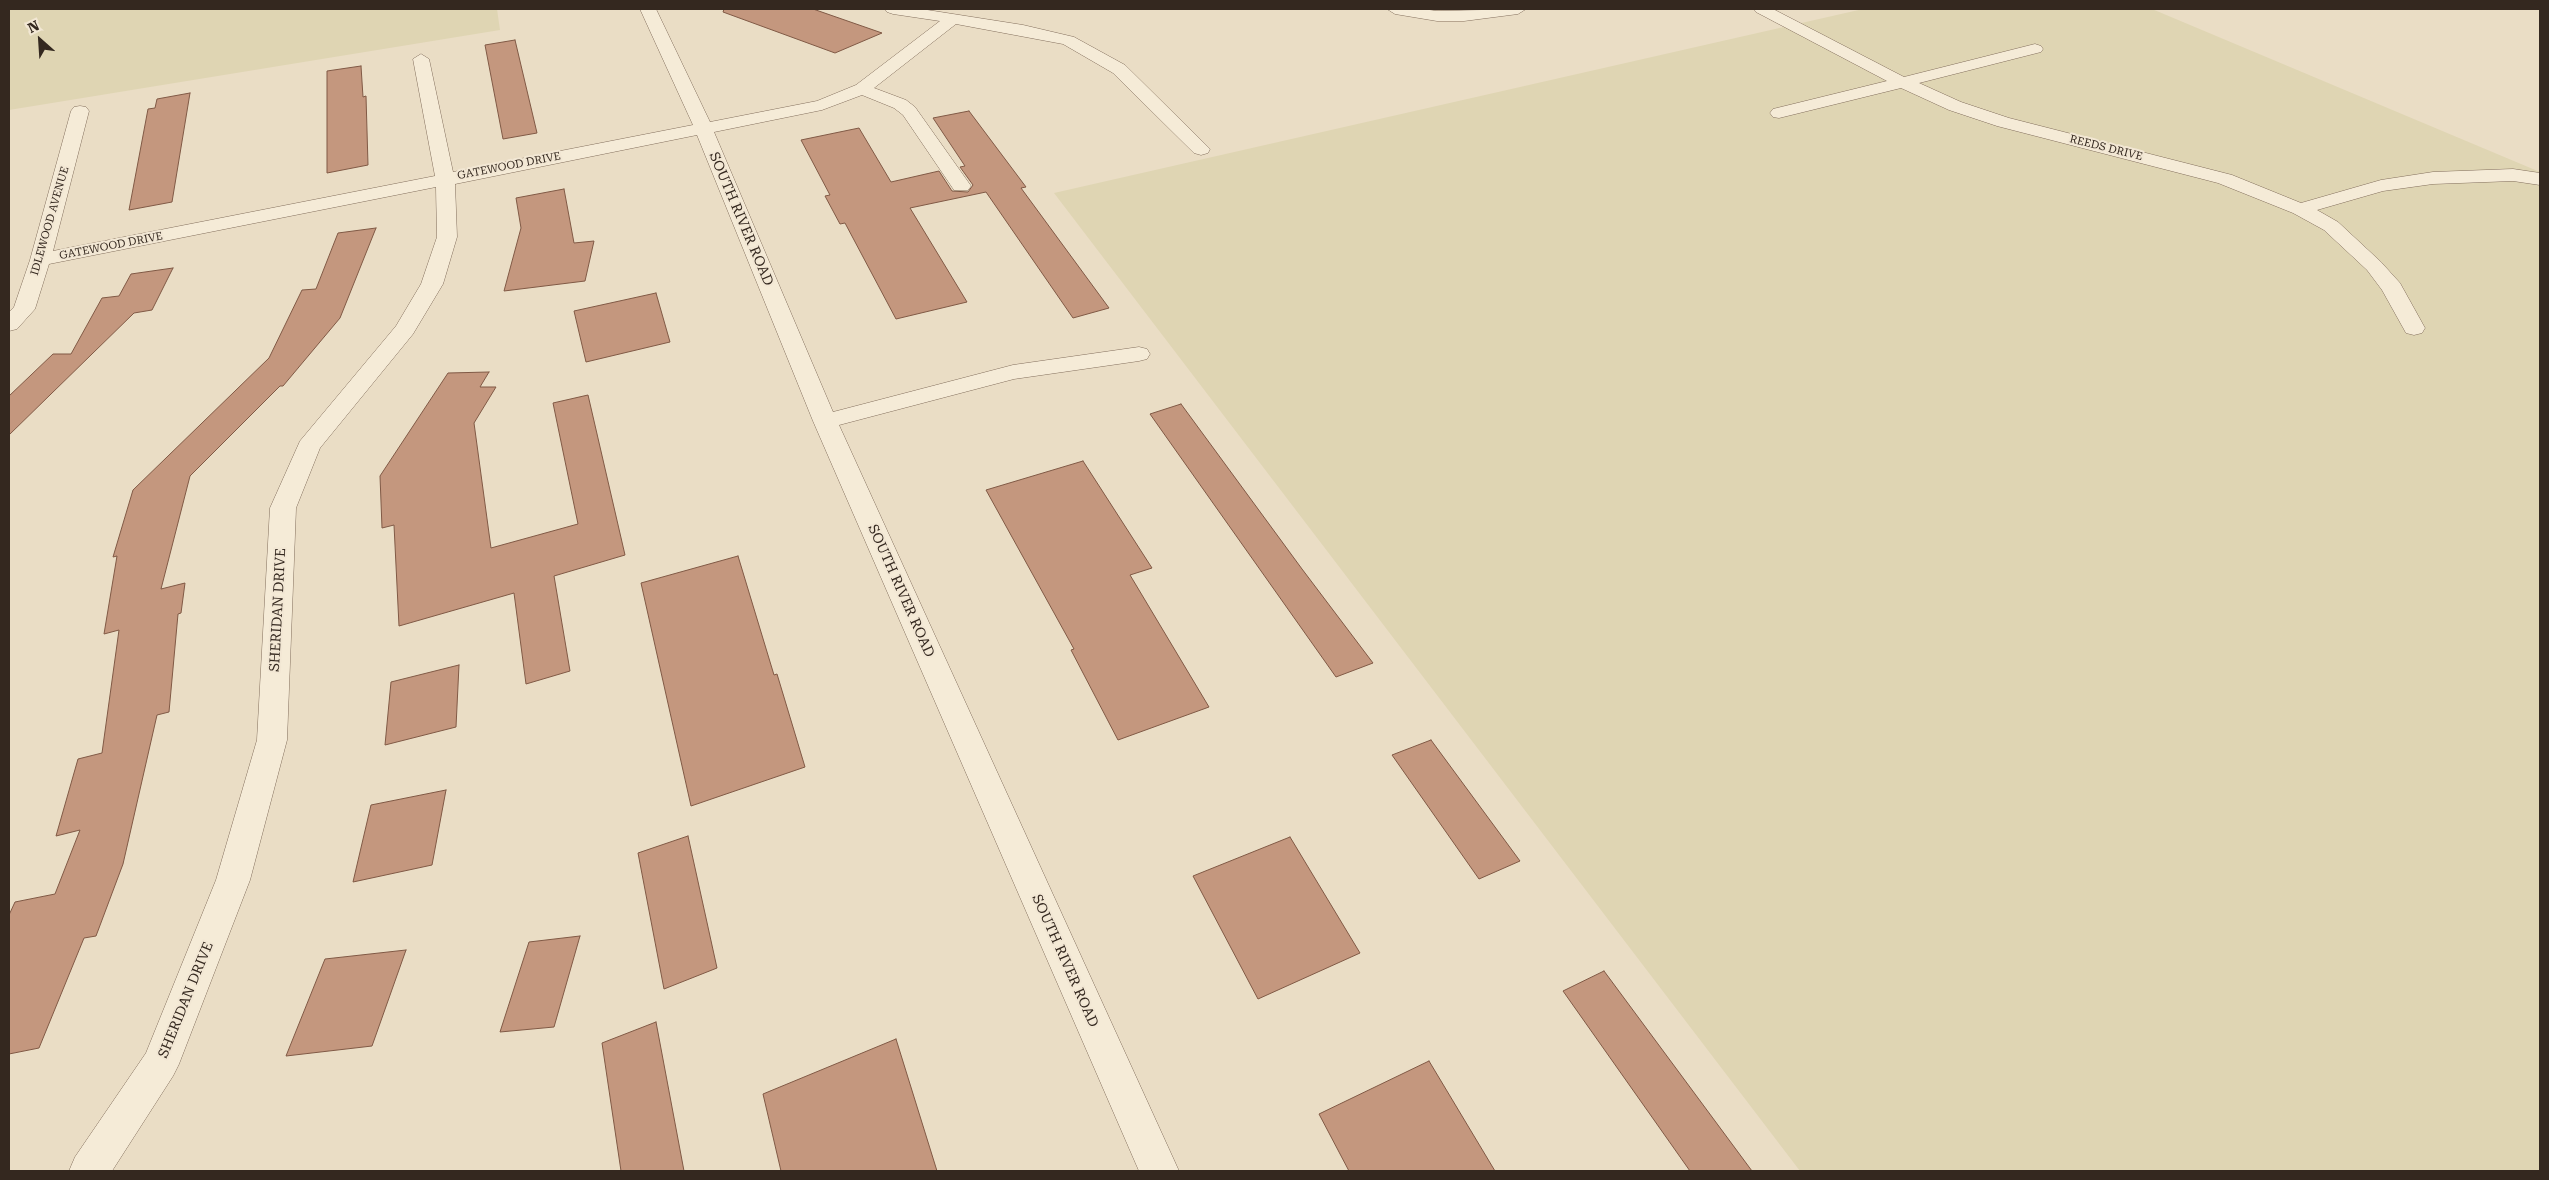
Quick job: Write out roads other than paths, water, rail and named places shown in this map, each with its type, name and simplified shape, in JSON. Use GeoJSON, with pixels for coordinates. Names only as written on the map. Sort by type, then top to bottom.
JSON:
{"type":"FeatureCollection","features":[{"type":"Feature","properties":{"kind":"street","name":"SOUTH RIVER ROAD"},"geometry":{"type":"LineString","coordinates":[[648,9],[704,129],[825,421],[1159,1171]]}},
{"type":"Feature","properties":{"kind":"street"},"geometry":{"type":"LineString","coordinates":[[892,9],[1023,30],[1068,40],[1119,69],[1201,149]]}},
{"type":"Feature","properties":{"kind":"street"},"geometry":{"type":"LineString","coordinates":[[1395,9],[1437,16],[1456,16],[1518,9]]}},
{"type":"Feature","properties":{"kind":"street","name":"REEDS DRIVE"},"geometry":{"type":"LineString","coordinates":[[1762,9],[1902,82],[1955,106],[2003,122],[2225,179],[2300,209],[2331,226],[2374,266],[2392,288],[2414,328]]}},
{"type":"Feature","properties":{"kind":"street","name":"GATEWOOD DRIVE"},"geometry":{"type":"LineString","coordinates":[[40,260],[822,105],[862,88],[953,19]]}},
{"type":"Feature","properties":{"kind":"street"},"geometry":{"type":"LineString","coordinates":[[1779,113],[2034,48]]}},
{"type":"Feature","properties":{"kind":"street","name":"SHERIDAN DRIVE"},"geometry":{"type":"LineString","coordinates":[[89,1171],[160,1064],[233,880],[272,740],[283,508],[309,446],[404,329],[432,284],[447,237],[445,179],[421,59]]}},
{"type":"Feature","properties":{"kind":"street"},"geometry":{"type":"LineString","coordinates":[[862,88],[900,104],[909,111],[961,186]]}},
{"type":"Feature","properties":{"kind":"street","name":"IDLEWOOD AVENUE"},"geometry":{"type":"LineString","coordinates":[[9,324],[24,309],[40,260],[80,111]]}},
{"type":"Feature","properties":{"kind":"street"},"geometry":{"type":"LineString","coordinates":[[2300,209],[2381,186],[2433,178],[2513,175],[2540,179]]}},
{"type":"Feature","properties":{"kind":"street"},"geometry":{"type":"LineString","coordinates":[[825,421],[1013,372],[1139,354]]}}]}
